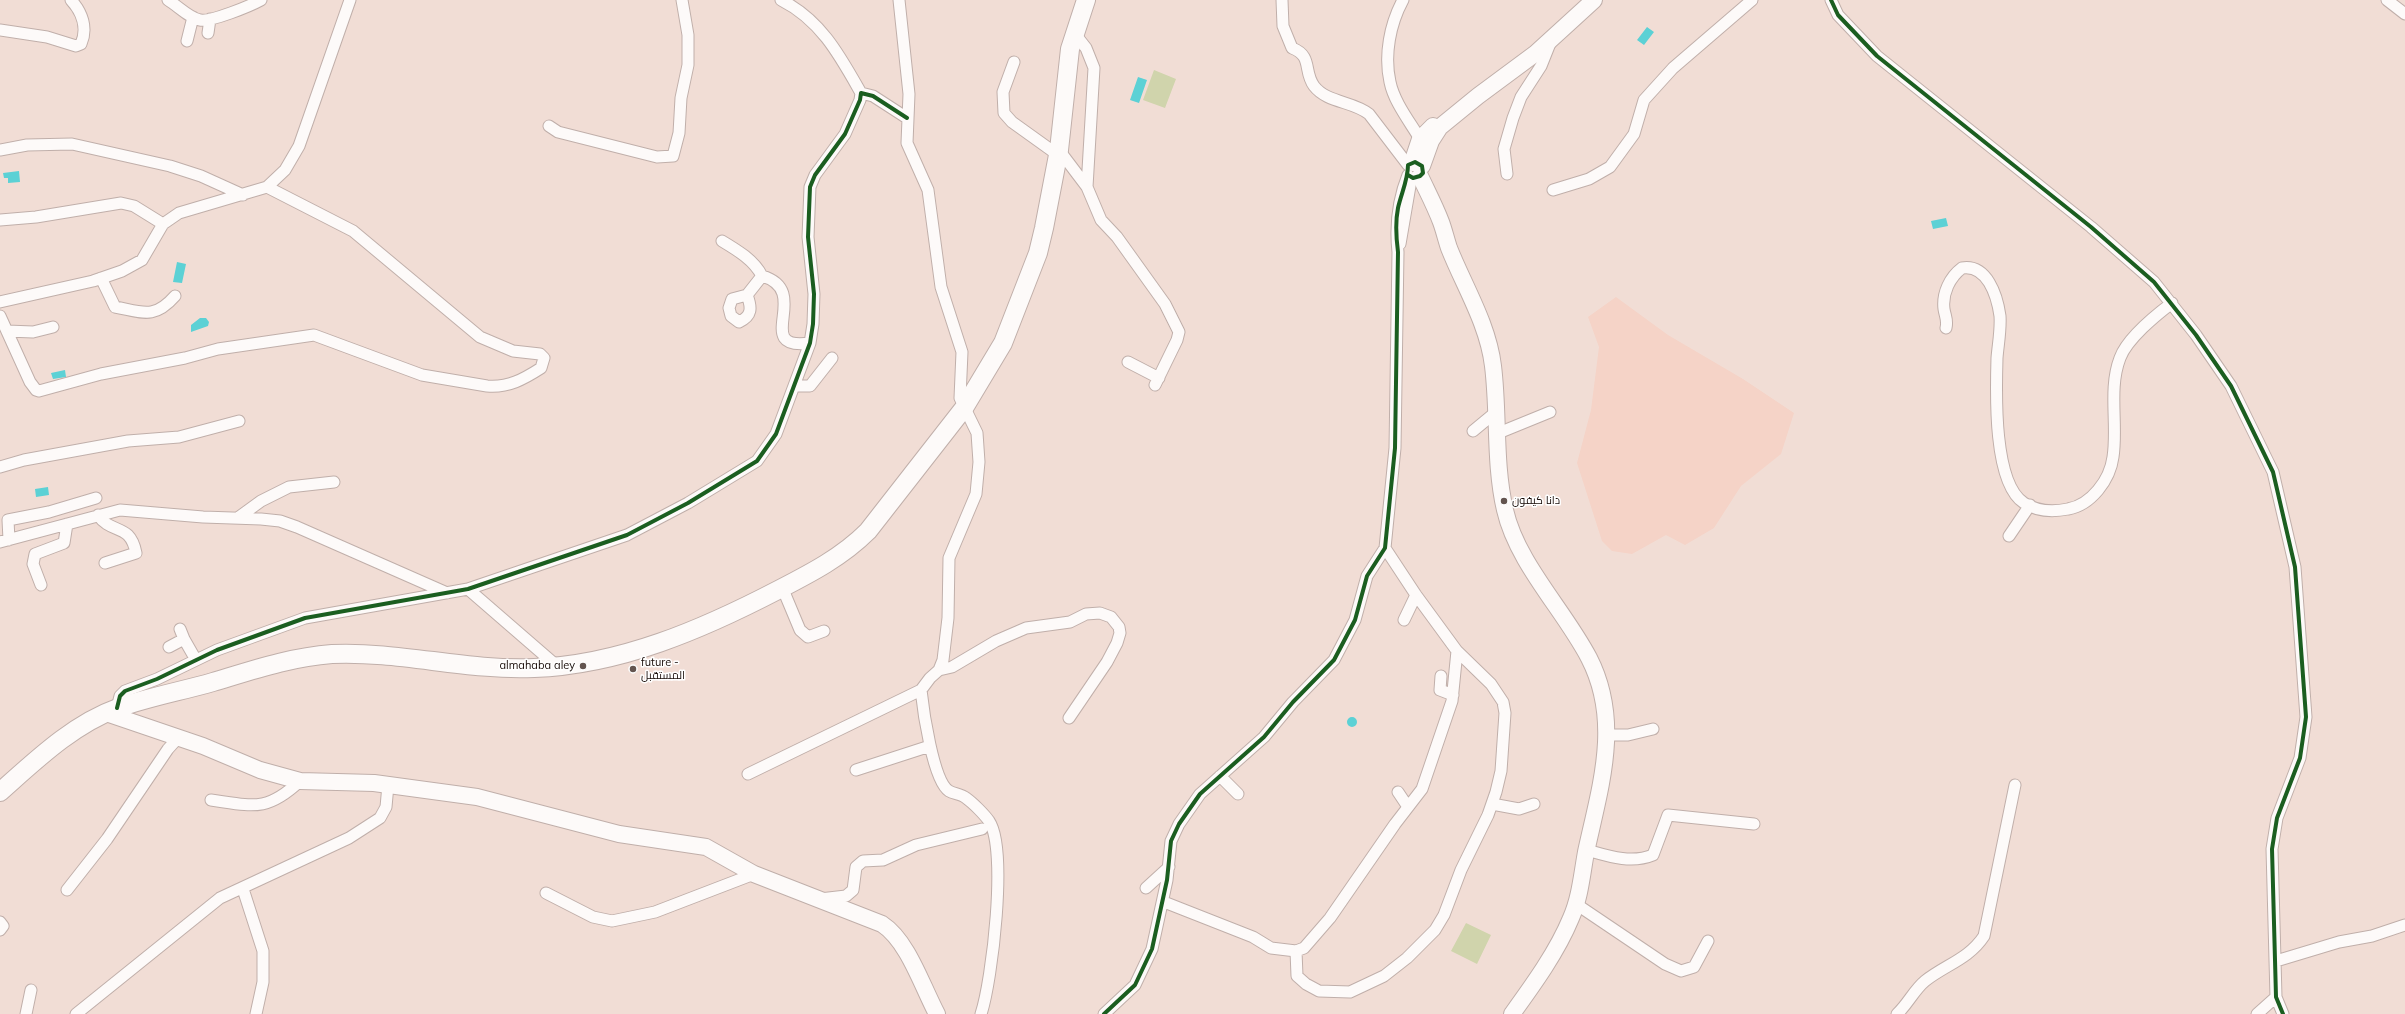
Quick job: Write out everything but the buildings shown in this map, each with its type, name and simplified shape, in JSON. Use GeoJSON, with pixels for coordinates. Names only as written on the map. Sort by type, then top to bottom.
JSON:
{"type":"FeatureCollection","features":[{"type":"Feature","properties":{"kind":"main road"},"geometry":{"type":"LineString","coordinates":[[7,791],[49,749],[112,711],[304,657],[350,654],[465,665],[532,668],[558,667],[611,657],[700,627],[782,588],[826,564],[851,548],[868,531],[964,408],[1003,343],[1038,253],[1058,153],[1068,62],[1086,0]]}},
{"type":"Feature","properties":{"kind":"street"},"geometry":{"type":"LineString","coordinates":[[0,30],[47,37],[76,46],[81,44],[85,35],[84,28],[79,9],[71,0]]}},
{"type":"Feature","properties":{"kind":"street"},"geometry":{"type":"LineString","coordinates":[[168,0],[200,20],[210,19],[261,0]]}},
{"type":"Feature","properties":{"kind":"street"},"geometry":{"type":"LineString","coordinates":[[0,302],[122,272],[142,260],[163,224],[180,213],[267,187],[285,170],[299,146],[350,0]]}},
{"type":"Feature","properties":{"kind":"street"},"geometry":{"type":"LineString","coordinates":[[548,126],[558,132],[657,157],[673,156],[679,133],[682,98],[688,65],[688,35],[682,0]]}},
{"type":"Feature","properties":{"kind":"street"},"geometry":{"type":"LineString","coordinates":[[781,0],[796,8],[826,36],[861,93],[860,100],[845,134],[815,175],[810,187],[808,237],[814,294],[813,324],[810,343],[769,447],[757,461],[735,476],[644,528],[468,589],[447,594],[306,618],[217,650],[125,691],[120,696],[112,711],[178,738],[235,758],[260,770],[300,781],[388,785],[477,797],[620,834],[706,847],[754,874],[882,924],[894,932],[906,950],[936,1014]]}},
{"type":"Feature","properties":{"kind":"street"},"geometry":{"type":"LineString","coordinates":[[899,0],[908,74],[907,143],[928,190],[941,286],[962,352],[960,398],[977,433],[979,462],[978,484],[972,505],[949,558],[947,636],[939,670]]}},
{"type":"Feature","properties":{"kind":"street"},"geometry":{"type":"LineString","coordinates":[[1282,0],[1283,26],[1292,48],[1300,51],[1305,56],[1314,86],[1326,96],[1363,109],[1369,114],[1413,171],[1448,245],[1472,299],[1491,353],[1496,412],[1496,434],[1504,508],[1510,531],[1590,659],[1605,696],[1608,735],[1594,824],[1576,904],[1572,917],[1557,946],[1512,1014]]}},
{"type":"Feature","properties":{"kind":"street"},"geometry":{"type":"LineString","coordinates":[[1403,0],[1391,32],[1390,82],[1405,115],[1420,139]]}},
{"type":"Feature","properties":{"kind":"street"},"geometry":{"type":"LineString","coordinates":[[1413,171],[1438,130],[1478,96],[1551,40],[1594,0]]}},
{"type":"Feature","properties":{"kind":"street"},"geometry":{"type":"LineString","coordinates":[[1553,190],[1589,179],[1610,167],[1634,134],[1644,100],[1673,68],[1752,0]]}},
{"type":"Feature","properties":{"kind":"street"},"geometry":{"type":"LineString","coordinates":[[1830,0],[1838,15],[1877,56],[2091,227],[2154,282],[2172,303],[2231,386],[2273,472],[2296,567],[2306,717],[2300,758],[2277,818],[2272,849],[2276,997],[2283,1014]]}},
{"type":"Feature","properties":{"kind":"street"},"geometry":{"type":"LineString","coordinates":[[2387,0],[2405,14]]}},
{"type":"Feature","properties":{"kind":"street"},"geometry":{"type":"LineString","coordinates":[[187,41],[193,17]]}},
{"type":"Feature","properties":{"kind":"street"},"geometry":{"type":"LineString","coordinates":[[208,33],[210,19]]}},
{"type":"Feature","properties":{"kind":"street"},"geometry":{"type":"LineString","coordinates":[[1075,34],[1086,48],[1094,68],[1087,187]]}},
{"type":"Feature","properties":{"kind":"street"},"geometry":{"type":"LineString","coordinates":[[1508,174],[1504,149],[1513,118],[1521,97],[1541,66],[1551,40]]}},
{"type":"Feature","properties":{"kind":"street"},"geometry":{"type":"LineString","coordinates":[[1014,62],[1003,92],[1004,113],[1012,122],[1058,153],[1087,187],[1101,220],[1117,238],[1165,304],[1179,332],[1157,381],[1128,362]]}},
{"type":"Feature","properties":{"kind":"street"},"geometry":{"type":"LineString","coordinates":[[861,93],[873,96],[907,118]]}},
{"type":"Feature","properties":{"kind":"street"},"geometry":{"type":"LineString","coordinates":[[1104,1014],[1130,991],[1138,979],[1152,950],[1164,902],[1171,841],[1176,828],[1200,794],[1264,736],[1293,702],[1334,660],[1355,620],[1367,576],[1385,548],[1395,448],[1398,252],[1395,230],[1398,209],[1413,171],[1420,139],[1454,109],[1478,96]]}},
{"type":"Feature","properties":{"kind":"street"},"geometry":{"type":"LineString","coordinates":[[0,150],[27,145],[72,144],[170,166],[201,176],[243,195]]}},
{"type":"Feature","properties":{"kind":"street"},"geometry":{"type":"LineString","coordinates":[[0,316],[30,382],[36,390],[40,391],[101,374],[185,358],[218,349],[314,335],[422,375],[488,386],[496,387],[520,381],[541,368],[544,358],[540,354],[513,351],[480,336],[353,231],[267,187]]}},
{"type":"Feature","properties":{"kind":"street"},"geometry":{"type":"LineString","coordinates":[[0,220],[36,217],[121,203],[134,206],[163,224]]}},
{"type":"Feature","properties":{"kind":"street"},"geometry":{"type":"LineString","coordinates":[[722,241],[742,254],[758,269],[762,276],[773,280],[784,291],[785,300],[781,331],[784,338],[797,345],[810,343]]}},
{"type":"Feature","properties":{"kind":"street"},"geometry":{"type":"LineString","coordinates":[[1946,328],[1947,322],[1944,307],[1945,292],[1950,281],[1962,268],[1976,268],[1982,272],[1990,283],[2000,316],[1998,410],[2003,468],[2014,492],[2024,502],[2030,506],[2046,511],[2072,508],[2091,498],[2099,488],[2113,458],[2115,390],[2120,359],[2143,330],[2172,303]]}},
{"type":"Feature","properties":{"kind":"street"},"geometry":{"type":"LineString","coordinates":[[747,295],[762,276]]}},
{"type":"Feature","properties":{"kind":"street"},"geometry":{"type":"LineString","coordinates":[[101,278],[115,307],[143,314],[167,304],[175,296]]}},
{"type":"Feature","properties":{"kind":"street"},"geometry":{"type":"LineString","coordinates":[[7,331],[34,332],[53,327]]}},
{"type":"Feature","properties":{"kind":"street"},"geometry":{"type":"LineString","coordinates":[[794,386],[810,386],[832,358]]}},
{"type":"Feature","properties":{"kind":"street"},"geometry":{"type":"LineString","coordinates":[[1473,431],[1496,412]]}},
{"type":"Feature","properties":{"kind":"street"},"geometry":{"type":"LineString","coordinates":[[1496,434],[1550,412]]}},
{"type":"Feature","properties":{"kind":"street"},"geometry":{"type":"LineString","coordinates":[[0,467],[24,460],[128,441],[180,437],[239,421]]}},
{"type":"Feature","properties":{"kind":"street"},"geometry":{"type":"LineString","coordinates":[[239,517],[272,495],[289,487],[334,482]]}},
{"type":"Feature","properties":{"kind":"street"},"geometry":{"type":"LineString","coordinates":[[96,498],[49,512],[8,520],[5,541],[98,514],[120,510],[204,517],[239,517],[280,521],[297,527],[447,594]]}},
{"type":"Feature","properties":{"kind":"street"},"geometry":{"type":"LineString","coordinates":[[2008,536],[2030,506]]}},
{"type":"Feature","properties":{"kind":"street"},"geometry":{"type":"LineString","coordinates":[[98,514],[102,522],[127,532],[134,543],[136,553],[105,563]]}},
{"type":"Feature","properties":{"kind":"street"},"geometry":{"type":"LineString","coordinates":[[41,585],[33,564],[35,554],[64,543],[67,524]]}},
{"type":"Feature","properties":{"kind":"street"},"geometry":{"type":"LineString","coordinates":[[1296,952],[1297,976],[1306,984],[1319,991],[1350,992],[1384,976],[1435,930],[1492,804],[1502,771],[1505,713],[1503,702],[1491,684],[1458,651],[1416,595],[1385,548]]}},
{"type":"Feature","properties":{"kind":"street"},"geometry":{"type":"LineString","coordinates":[[782,588],[800,630],[808,637],[824,631]]}},
{"type":"Feature","properties":{"kind":"street"},"geometry":{"type":"LineString","coordinates":[[468,589],[558,667]]}},
{"type":"Feature","properties":{"kind":"street"},"geometry":{"type":"LineString","coordinates":[[1404,620],[1416,595]]}},
{"type":"Feature","properties":{"kind":"street"},"geometry":{"type":"LineString","coordinates":[[748,774],[922,690],[930,678],[939,670],[952,667],[996,641],[1026,628],[1070,622],[1086,614],[1100,613],[1111,617],[1119,627],[1120,633],[1117,643],[1107,662],[1069,718]]}},
{"type":"Feature","properties":{"kind":"street"},"geometry":{"type":"LineString","coordinates":[[169,647],[182,634],[196,660]]}},
{"type":"Feature","properties":{"kind":"street"},"geometry":{"type":"LineString","coordinates":[[1164,902],[1253,937],[1271,948],[1296,952],[1304,948],[1330,918],[1422,789],[1453,695],[1458,651]]}},
{"type":"Feature","properties":{"kind":"street"},"geometry":{"type":"LineString","coordinates":[[1441,676],[1440,690],[1453,695]]}},
{"type":"Feature","properties":{"kind":"street"},"geometry":{"type":"LineString","coordinates":[[922,690],[923,714],[930,746],[942,784],[948,791],[965,797],[989,821],[994,835],[996,922],[981,1014]]}},
{"type":"Feature","properties":{"kind":"street"},"geometry":{"type":"LineString","coordinates":[[1608,735],[1628,734],[1653,729]]}},
{"type":"Feature","properties":{"kind":"street"},"geometry":{"type":"LineString","coordinates":[[67,890],[107,839],[168,749],[178,738]]}},
{"type":"Feature","properties":{"kind":"street"},"geometry":{"type":"LineString","coordinates":[[856,770],[930,746]]}},
{"type":"Feature","properties":{"kind":"street"},"geometry":{"type":"LineString","coordinates":[[1220,776],[1238,794]]}},
{"type":"Feature","properties":{"kind":"street"},"geometry":{"type":"LineString","coordinates":[[211,800],[264,805],[281,798],[300,781]]}},
{"type":"Feature","properties":{"kind":"street"},"geometry":{"type":"LineString","coordinates":[[76,1014],[220,898],[243,889],[349,838],[380,818],[386,807],[388,785]]}},
{"type":"Feature","properties":{"kind":"street"},"geometry":{"type":"LineString","coordinates":[[1897,1014],[1921,984],[1966,956],[1984,936],[2015,785]]}},
{"type":"Feature","properties":{"kind":"street"},"geometry":{"type":"LineString","coordinates":[[1398,792],[1408,807]]}},
{"type":"Feature","properties":{"kind":"street"},"geometry":{"type":"LineString","coordinates":[[1492,804],[1520,809],[1534,804]]}},
{"type":"Feature","properties":{"kind":"street"},"geometry":{"type":"LineString","coordinates":[[1587,850],[1620,859],[1646,858],[1653,855],[1657,849],[1664,821],[1668,815],[1754,824]]}},
{"type":"Feature","properties":{"kind":"street"},"geometry":{"type":"LineString","coordinates":[[819,899],[846,896],[854,890],[856,867],[863,861],[884,860],[916,845],[982,828]]}},
{"type":"Feature","properties":{"kind":"street"},"geometry":{"type":"LineString","coordinates":[[1146,888],[1169,867]]}},
{"type":"Feature","properties":{"kind":"street"},"geometry":{"type":"LineString","coordinates":[[546,893],[594,917],[612,920],[655,912],[754,874]]}},
{"type":"Feature","properties":{"kind":"street"},"geometry":{"type":"LineString","coordinates":[[243,889],[263,951],[263,982],[256,1014]]}},
{"type":"Feature","properties":{"kind":"street"},"geometry":{"type":"LineString","coordinates":[[1576,904],[1665,964],[1681,971],[1694,967],[1708,941]]}},
{"type":"Feature","properties":{"kind":"street"},"geometry":{"type":"LineString","coordinates":[[0,922],[3,926],[0,930]]}},
{"type":"Feature","properties":{"kind":"street"},"geometry":{"type":"LineString","coordinates":[[2276,961],[2339,942],[2372,936],[2405,924]]}},
{"type":"Feature","properties":{"kind":"street"},"geometry":{"type":"LineString","coordinates":[[26,1014],[31,990]]}},
{"type":"Feature","properties":{"kind":"street"},"geometry":{"type":"LineString","coordinates":[[2257,1014],[2276,997]]}},
{"type":"Feature","properties":{"kind":"shaded area"},"geometry":{"type":"Polygon","coordinates":[[[1616,297],[1668,335],[1743,379],[1794,413],[1781,454],[1741,486],[1714,528],[1685,545],[1666,535],[1632,554],[1612,551],[1602,541],[1577,463],[1591,410],[1599,347],[1588,317],[1616,297]]]}},
{"type":"Feature","properties":{"kind":"green space"},"geometry":{"type":"Polygon","coordinates":[[[1154,70],[1176,79],[1165,108],[1143,100],[1154,70]]]}},
{"type":"Feature","properties":{"kind":"green space"},"geometry":{"type":"Polygon","coordinates":[[[1466,923],[1491,935],[1477,964],[1451,951],[1466,923]]]}},
{"type":"Feature","properties":{"kind":"water"},"geometry":{"type":"Polygon","coordinates":[[[1647,27],[1654,32],[1644,45],[1637,40],[1647,27]]]}},
{"type":"Feature","properties":{"kind":"water"},"geometry":{"type":"Polygon","coordinates":[[[1138,77],[1147,80],[1139,103],[1130,100],[1138,77]]]}},
{"type":"Feature","properties":{"kind":"water"},"geometry":{"type":"Polygon","coordinates":[[[19,171],[20,182],[8,183],[8,178],[4,178],[3,173],[19,171]]]}},
{"type":"Feature","properties":{"kind":"water"},"geometry":{"type":"Polygon","coordinates":[[[1946,218],[1948,226],[1933,229],[1931,221],[1946,218]]]}},
{"type":"Feature","properties":{"kind":"water"},"geometry":{"type":"Polygon","coordinates":[[[177,262],[186,264],[182,283],[173,282],[177,262]]]}},
{"type":"Feature","properties":{"kind":"water"},"geometry":{"type":"Polygon","coordinates":[[[200,318],[206,318],[209,322],[208,326],[191,332],[191,325],[200,318]]]}},
{"type":"Feature","properties":{"kind":"water"},"geometry":{"type":"Polygon","coordinates":[[[65,370],[66,377],[53,379],[51,373],[65,370]]]}},
{"type":"Feature","properties":{"kind":"water"},"geometry":{"type":"Polygon","coordinates":[[[48,487],[49,495],[36,497],[35,489],[48,487]]]}},
{"type":"Feature","properties":{"kind":"water"},"geometry":{"type":"Polygon","coordinates":[[[1352,717],[1357,722],[1352,727],[1347,722],[1352,717]]]}},
{"type":"Feature","properties":{"kind":"cycle path"},"geometry":{"type":"LineString","coordinates":[[1831,0],[1838,15],[1877,56],[2091,227],[2154,282],[2196,335],[2231,386],[2273,472],[2295,567],[2306,717],[2300,758],[2277,818],[2272,849],[2276,997],[2283,1014]]}},
{"type":"Feature","properties":{"kind":"cycle path"},"geometry":{"type":"LineString","coordinates":[[117,708],[120,696],[125,691],[157,679],[217,650],[305,618],[468,589],[627,535],[688,503],[757,461],[776,434],[810,343],[813,324],[814,294],[808,237],[810,187],[815,175],[845,134],[860,100],[861,93],[873,96],[907,118]]}},
{"type":"Feature","properties":{"kind":"cycle path"},"geometry":{"type":"LineString","coordinates":[[1104,1014],[1135,985],[1152,949],[1167,880],[1171,841],[1179,824],[1200,794],[1264,737],[1293,702],[1334,660],[1355,620],[1367,576],[1385,548],[1395,448],[1398,252],[1396,219],[1407,176],[1408,165],[1415,162],[1422,166],[1423,173],[1420,176],[1413,178],[1408,175]]}},
{"type":"Feature","properties":{"kind":"place","name":"دانا كيفون"},"geometry":{"type":"Point","coordinates":[1504,501]}},
{"type":"Feature","properties":{"kind":"place","name":"almahaba aley"},"geometry":{"type":"Point","coordinates":[583,666]}},
{"type":"Feature","properties":{"kind":"place","name":"future - المستقبل"},"geometry":{"type":"Point","coordinates":[633,669]}}]}
